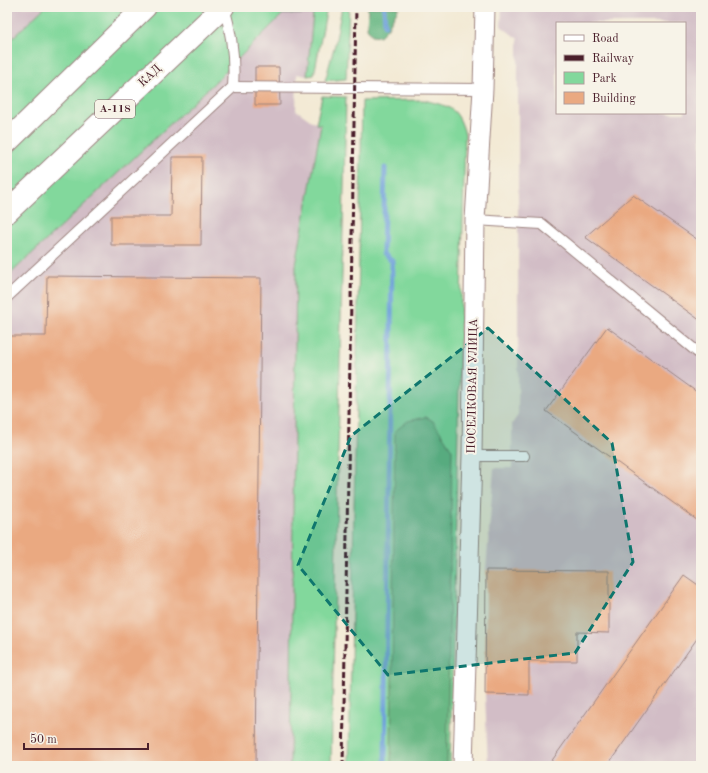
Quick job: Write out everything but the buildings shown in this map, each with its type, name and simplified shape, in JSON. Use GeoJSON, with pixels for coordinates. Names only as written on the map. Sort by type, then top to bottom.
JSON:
{"type":"FeatureCollection","features":[{"type":"Feature","properties":{"kind":"highway"},"geometry":{"type":"LineString","coordinates":[[7,142],[145,7]]}},
{"type":"Feature","properties":{"kind":"highway","name":"КАД"},"geometry":{"type":"LineString","coordinates":[[7,212],[224,7]]}},
{"type":"Feature","properties":{"kind":"street","name":"ПОСЕЛКОВАЯ УЛИЦА"},"geometry":{"type":"LineString","coordinates":[[463,766],[472,456],[475,220],[483,89],[485,7]]}},
{"type":"Feature","properties":{"kind":"lane"},"geometry":{"type":"LineString","coordinates":[[7,297],[233,87],[235,62],[229,24],[224,7]]}},
{"type":"Feature","properties":{"kind":"lane"},"geometry":{"type":"LineString","coordinates":[[233,87],[483,89]]}},
{"type":"Feature","properties":{"kind":"lane"},"geometry":{"type":"LineString","coordinates":[[475,220],[542,224],[701,355]]}},
{"type":"Feature","properties":{"kind":"lane"},"geometry":{"type":"LineString","coordinates":[[472,456],[524,456]]}},
{"type":"Feature","properties":{"kind":"highlighted area"},"geometry":{"type":"Polygon","coordinates":[[[488,328],[612,443],[633,562],[575,653],[388,675],[298,565],[351,436],[488,328]]]}},
{"type":"Feature","properties":{"kind":"shaded area"},"geometry":{"type":"Polygon","coordinates":[[[7,7],[45,7],[7,43],[7,7]]]}},
{"type":"Feature","properties":{"kind":"shaded area"},"geometry":{"type":"Polygon","coordinates":[[[502,7],[701,7],[701,766],[488,766],[485,694],[486,570],[494,468],[512,468],[512,424],[518,415],[518,39],[501,26],[502,7]]]}},
{"type":"Feature","properties":{"kind":"shaded area"},"geometry":{"type":"Polygon","coordinates":[[[283,14],[313,14],[307,76],[297,74],[296,110],[313,122],[321,125],[296,265],[290,766],[7,766],[7,277],[214,83],[283,14]]]}},
{"type":"Feature","properties":{"kind":"green space"},"geometry":{"type":"Polygon","coordinates":[[[45,7],[327,7],[314,75],[307,76],[313,14],[283,14],[214,83],[7,277],[7,43],[45,7]]]}},
{"type":"Feature","properties":{"kind":"green space"},"geometry":{"type":"Polygon","coordinates":[[[342,7],[349,7],[346,79],[325,81],[335,44],[342,7]]]}},
{"type":"Feature","properties":{"kind":"green space"},"geometry":{"type":"Polygon","coordinates":[[[368,7],[399,7],[387,29],[380,36],[372,35],[367,28],[368,7]]]}},
{"type":"Feature","properties":{"kind":"green space"},"geometry":{"type":"Polygon","coordinates":[[[322,96],[346,97],[331,766],[290,766],[296,265],[321,125],[316,124],[322,96]]]}},
{"type":"Feature","properties":{"kind":"green space"},"geometry":{"type":"Polygon","coordinates":[[[424,100],[446,106],[451,109],[459,118],[465,134],[450,766],[349,766],[362,101],[424,100]]]}},
{"type":"Feature","properties":{"kind":"green space"},"geometry":{"type":"Polygon","coordinates":[[[426,417],[433,421],[452,450],[447,766],[391,766],[395,431],[408,421],[426,417]]]}},
{"type":"Feature","properties":{"kind":"waterway"},"geometry":{"type":"LineString","coordinates":[[384,7],[385,25]]}},
{"type":"Feature","properties":{"kind":"waterway"},"geometry":{"type":"LineString","coordinates":[[385,168],[383,254],[392,261],[385,766]]}},
{"type":"Feature","properties":{"kind":"railway"},"geometry":{"type":"LineString","coordinates":[[343,766],[356,7]]}}]}
